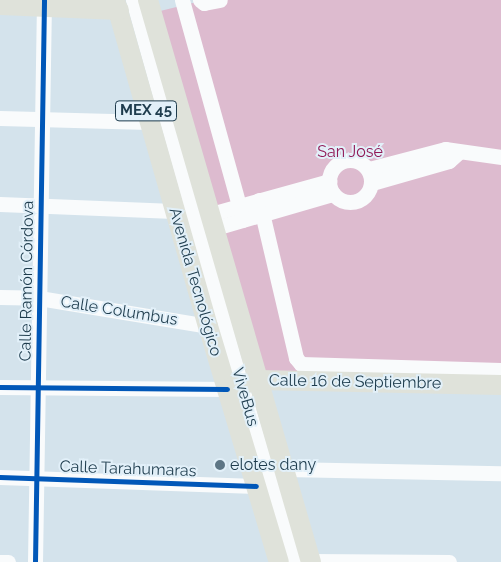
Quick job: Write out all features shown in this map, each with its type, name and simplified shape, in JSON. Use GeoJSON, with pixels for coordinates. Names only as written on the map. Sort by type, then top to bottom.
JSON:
{"type":"FeatureCollection","features":[{"type":"Feature","properties":{"kind":"main road","name":"Avenida Tecnológico"},"geometry":{"type":"LineString","coordinates":[[148,0],[242,384],[256,486],[279,562]]}},
{"type":"Feature","properties":{"kind":"main road","name":"Avenida Tecnológico"},"geometry":{"type":"LineString","coordinates":[[122,3],[149,122],[199,212],[208,326],[242,384],[285,469],[306,562]]}},
{"type":"Feature","properties":{"kind":"main road"},"geometry":{"type":"LineString","coordinates":[[0,5],[122,3]]}},
{"type":"Feature","properties":{"kind":"main road","name":"Calle 16 de Septiembre"},"geometry":{"type":"LineString","coordinates":[[242,384],[501,385]]}},
{"type":"Feature","properties":{"kind":"street"},"geometry":{"type":"LineString","coordinates":[[182,0],[241,213]]}},
{"type":"Feature","properties":{"kind":"street"},"geometry":{"type":"LineString","coordinates":[[200,0],[204,4],[220,0]]}},
{"type":"Feature","properties":{"kind":"street","name":"Calle Ramón Córdova"},"geometry":{"type":"LineString","coordinates":[[35,562],[44,3]]}},
{"type":"Feature","properties":{"kind":"street","name":"ViveBus"},"geometry":{"type":"LineString","coordinates":[[122,3],[199,212],[242,384],[306,562]]}},
{"type":"Feature","properties":{"kind":"street"},"geometry":{"type":"LineString","coordinates":[[0,118],[149,122]]}},
{"type":"Feature","properties":{"kind":"street"},"geometry":{"type":"LineString","coordinates":[[370,176],[449,161],[458,153],[501,157]]}},
{"type":"Feature","properties":{"kind":"street"},"geometry":{"type":"LineString","coordinates":[[354,159],[370,176],[364,198],[356,202],[348,202],[331,188],[330,172],[344,160],[354,159]]}},
{"type":"Feature","properties":{"kind":"street"},"geometry":{"type":"LineString","coordinates":[[0,204],[241,213],[331,188]]}},
{"type":"Feature","properties":{"kind":"street"},"geometry":{"type":"LineString","coordinates":[[260,207],[296,358],[301,364],[501,370]]}},
{"type":"Feature","properties":{"kind":"street","name":"Calle Columbus"},"geometry":{"type":"LineString","coordinates":[[0,297],[39,298],[208,326]]}},
{"type":"Feature","properties":{"kind":"street","name":"Calle 16 de Septiembre"},"geometry":{"type":"LineString","coordinates":[[0,387],[38,389],[242,384]]}},
{"type":"Feature","properties":{"kind":"street"},"geometry":{"type":"LineString","coordinates":[[285,469],[501,473]]}},
{"type":"Feature","properties":{"kind":"street","name":"Calle Tarahumaras"},"geometry":{"type":"LineString","coordinates":[[0,477],[256,486]]}},
{"type":"Feature","properties":{"kind":"street"},"geometry":{"type":"LineString","coordinates":[[0,562],[8,562]]}},
{"type":"Feature","properties":{"kind":"street"},"geometry":{"type":"LineString","coordinates":[[306,562],[449,562]]}},
{"type":"Feature","properties":{"kind":"green space","name":"San José"},"geometry":{"type":"Polygon","coordinates":[[[205,0],[501,0],[501,387],[258,380],[152,13],[205,0]]]}},
{"type":"Feature","properties":{"kind":"cycle path"},"geometry":{"type":"LineString","coordinates":[[35,562],[44,0]]}},
{"type":"Feature","properties":{"kind":"cycle path"},"geometry":{"type":"LineString","coordinates":[[0,387],[227,389]]}},
{"type":"Feature","properties":{"kind":"cycle path"},"geometry":{"type":"LineString","coordinates":[[0,477],[256,486]]}},
{"type":"Feature","properties":{"kind":"place","name":"elotes dany"},"geometry":{"type":"Point","coordinates":[220,465]}}]}
